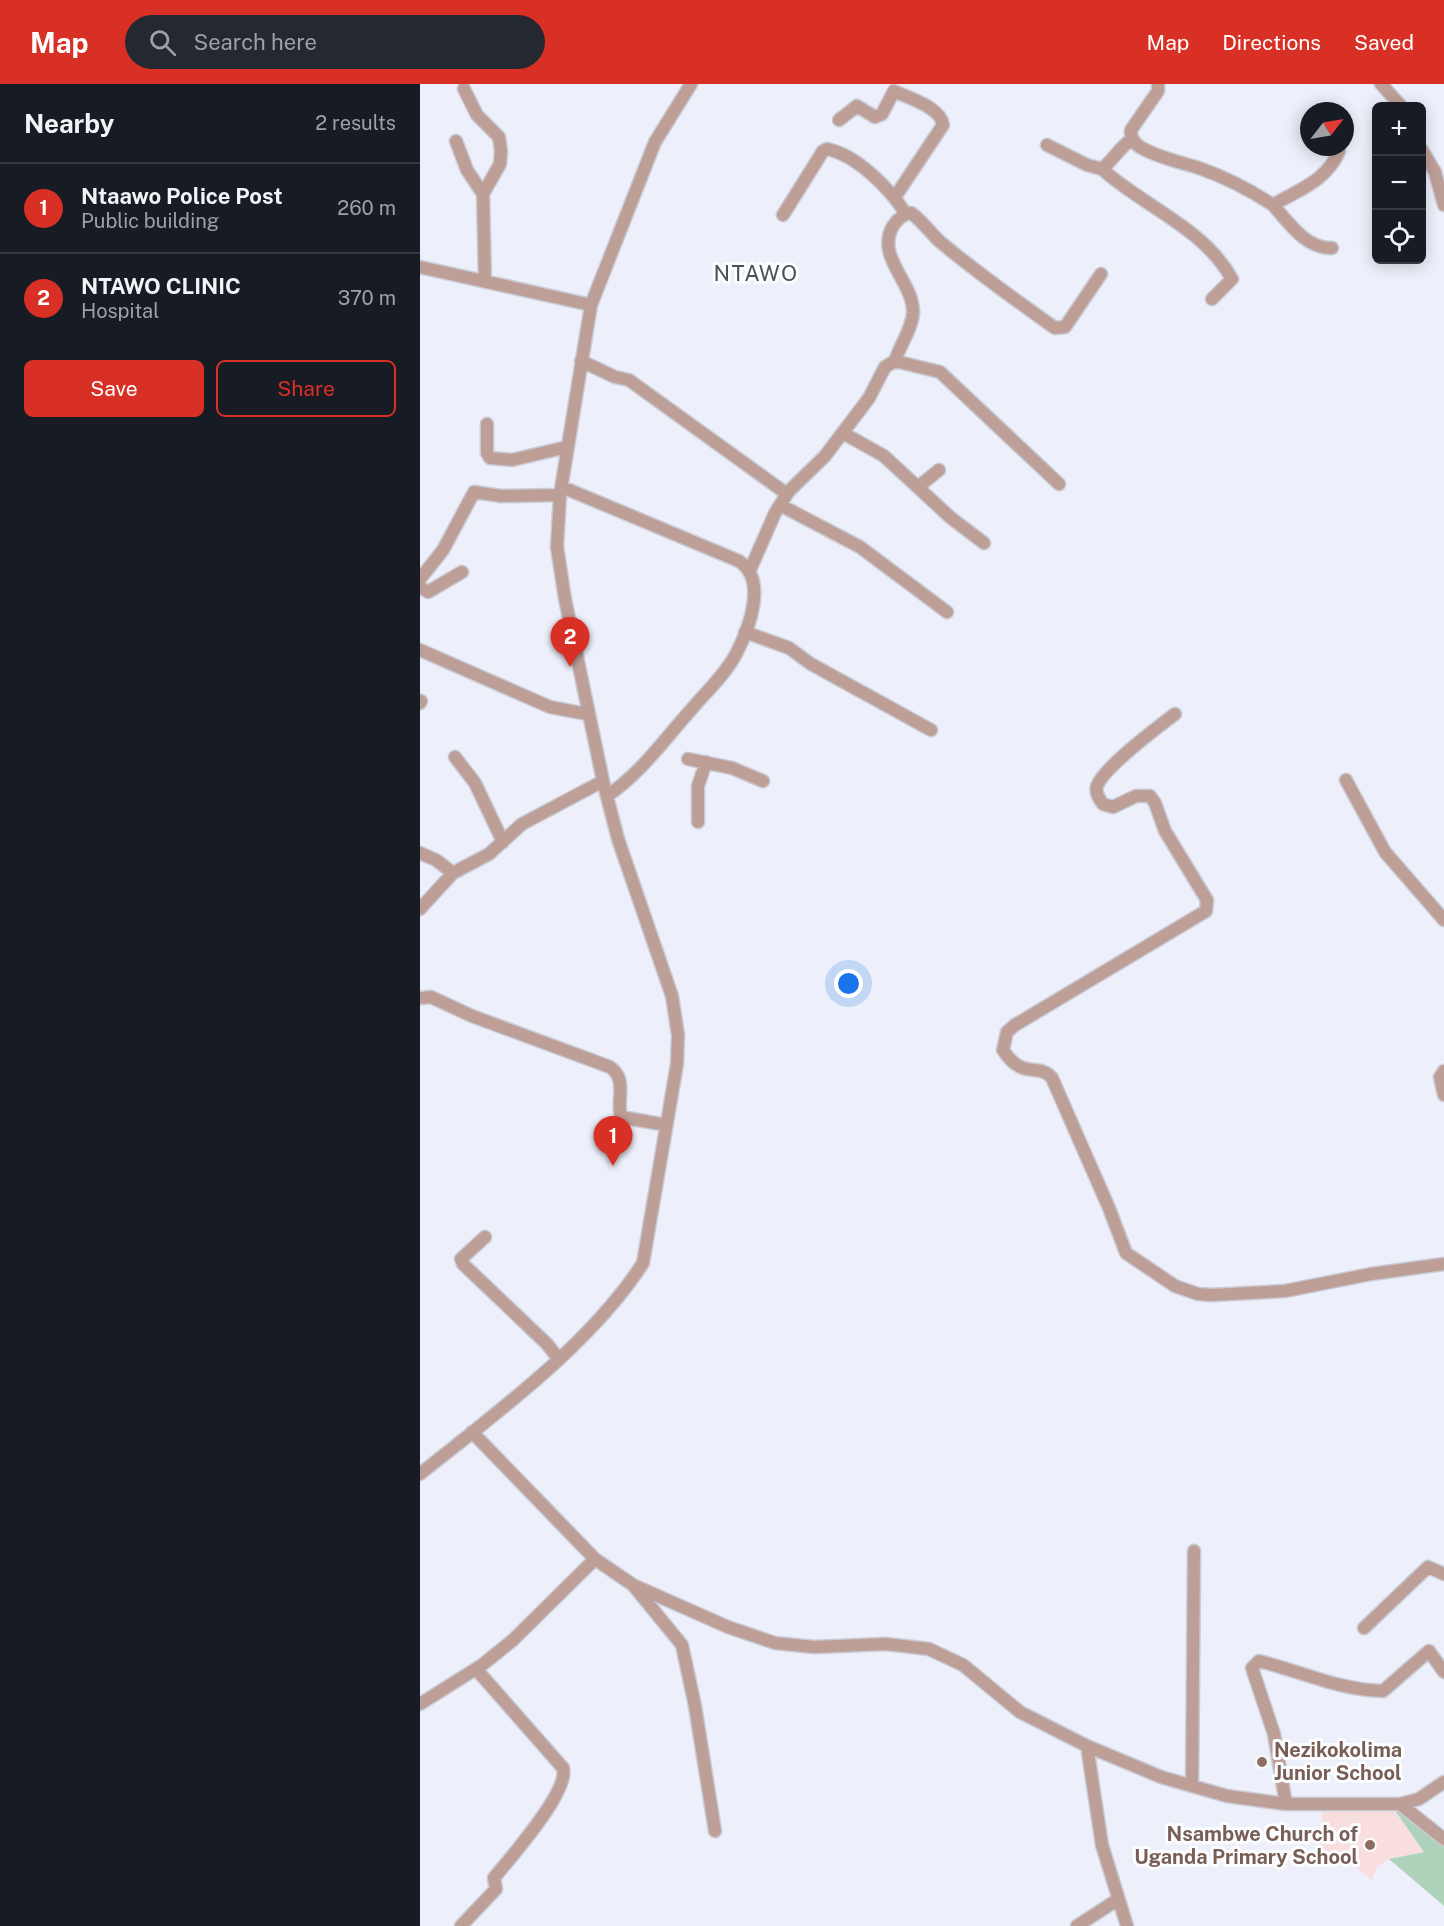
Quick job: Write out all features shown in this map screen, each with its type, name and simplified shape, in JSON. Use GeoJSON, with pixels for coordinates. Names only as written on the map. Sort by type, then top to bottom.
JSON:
{"type":"FeatureCollection","features":[{"type":"Feature","properties":{"kind":"street"},"geometry":{"type":"LineString","coordinates":[[420,1474],[558,1358],[626,1289],[643,1263],[677,1064],[676,1014],[603,781],[557,547],[567,447],[591,305],[655,142],[691,84]]}},
{"type":"Feature","properties":{"kind":"street"},"geometry":{"type":"LineString","coordinates":[[1158,84],[1158,91],[1131,130],[1132,139],[1142,148],[1174,162],[1215,174],[1273,205],[1306,239],[1321,248],[1332,248]]}},
{"type":"Feature","properties":{"kind":"street"},"geometry":{"type":"LineString","coordinates":[[1381,84],[1397,102]]}},
{"type":"Feature","properties":{"kind":"street"},"geometry":{"type":"LineString","coordinates":[[464,89],[477,115],[499,137],[500,164],[483,194],[485,282]]}},
{"type":"Feature","properties":{"kind":"street"},"geometry":{"type":"LineString","coordinates":[[839,120],[857,106],[875,117],[882,114],[894,91],[931,109],[941,118],[943,125],[895,196]]}},
{"type":"Feature","properties":{"kind":"street"},"geometry":{"type":"LineString","coordinates":[[1102,169],[1112,160],[1117,150],[1132,139]]}},
{"type":"Feature","properties":{"kind":"street"},"geometry":{"type":"LineString","coordinates":[[456,141],[467,170],[483,194]]}},
{"type":"Feature","properties":{"kind":"street"},"geometry":{"type":"LineString","coordinates":[[1047,145],[1088,165],[1102,169],[1119,184],[1153,203],[1191,231],[1226,268],[1232,279],[1212,299]]}},
{"type":"Feature","properties":{"kind":"street"},"geometry":{"type":"LineString","coordinates":[[783,215],[825,149],[833,150],[856,164],[895,196],[906,214]]}},
{"type":"Feature","properties":{"kind":"street"},"geometry":{"type":"LineString","coordinates":[[1273,205],[1297,194],[1320,177],[1335,156]]}},
{"type":"Feature","properties":{"kind":"street"},"geometry":{"type":"LineString","coordinates":[[1426,156],[1435,171],[1444,205]]}},
{"type":"Feature","properties":{"kind":"street"},"geometry":{"type":"LineString","coordinates":[[750,570],[787,494],[825,456],[869,398],[885,368],[895,361],[912,323],[912,300],[888,247],[889,233],[896,222],[911,213],[938,241],[982,277],[1055,328],[1065,327],[1101,274]]}},
{"type":"Feature","properties":{"kind":"street"},"geometry":{"type":"LineString","coordinates":[[420,267],[591,305]]}},
{"type":"Feature","properties":{"kind":"street"},"geometry":{"type":"LineString","coordinates":[[895,361],[940,372],[1059,484]]}},
{"type":"Feature","properties":{"kind":"street"},"geometry":{"type":"LineString","coordinates":[[581,362],[615,377],[628,380],[787,494]]}},
{"type":"Feature","properties":{"kind":"street"},"geometry":{"type":"LineString","coordinates":[[487,424],[487,453],[490,458],[512,460],[567,447]]}},
{"type":"Feature","properties":{"kind":"street"},"geometry":{"type":"LineString","coordinates":[[843,433],[884,456],[951,518],[984,543]]}},
{"type":"Feature","properties":{"kind":"street"},"geometry":{"type":"LineString","coordinates":[[918,487],[939,470]]}},
{"type":"Feature","properties":{"kind":"street"},"geometry":{"type":"LineString","coordinates":[[420,579],[443,550],[474,492],[501,496],[561,491],[739,561],[750,570],[754,584],[753,601],[736,655],[648,762],[627,783],[607,796]]}},
{"type":"Feature","properties":{"kind":"street"},"geometry":{"type":"LineString","coordinates":[[780,506],[860,548],[947,612]]}},
{"type":"Feature","properties":{"kind":"street"},"geometry":{"type":"LineString","coordinates":[[420,587],[428,592],[462,572]]}},
{"type":"Feature","properties":{"kind":"street"},"geometry":{"type":"LineString","coordinates":[[745,632],[789,648],[811,664],[931,730]]}},
{"type":"Feature","properties":{"kind":"street"},"geometry":{"type":"LineString","coordinates":[[420,650],[550,707],[588,714]]}},
{"type":"Feature","properties":{"kind":"street"},"geometry":{"type":"LineString","coordinates":[[1175,714],[1144,738],[1104,776],[1097,787],[1097,793],[1103,804],[1113,807],[1136,796],[1150,796],[1165,831],[1207,900],[1206,911],[1015,1025],[1006,1032],[1003,1050],[1011,1063],[1020,1068],[1044,1072],[1052,1078],[1109,1208],[1126,1253],[1175,1286],[1198,1294],[1212,1295],[1285,1291],[1371,1274],[1444,1264]]}},
{"type":"Feature","properties":{"kind":"street"},"geometry":{"type":"LineString","coordinates":[[455,757],[475,783],[503,842]]}},
{"type":"Feature","properties":{"kind":"street"},"geometry":{"type":"LineString","coordinates":[[688,759],[732,768],[763,781]]}},
{"type":"Feature","properties":{"kind":"street"},"geometry":{"type":"LineString","coordinates":[[698,822],[698,786],[706,762]]}},
{"type":"Feature","properties":{"kind":"street"},"geometry":{"type":"LineString","coordinates":[[1346,780],[1385,852],[1444,920]]}},
{"type":"Feature","properties":{"kind":"street"},"geometry":{"type":"LineString","coordinates":[[420,909],[453,873],[489,854],[522,824],[603,781]]}},
{"type":"Feature","properties":{"kind":"street"},"geometry":{"type":"LineString","coordinates":[[420,853],[436,860],[453,873]]}},
{"type":"Feature","properties":{"kind":"street"},"geometry":{"type":"LineString","coordinates":[[420,998],[431,997],[472,1016],[610,1066],[617,1071],[621,1081],[621,1117],[666,1125]]}},
{"type":"Feature","properties":{"kind":"street"},"geometry":{"type":"LineString","coordinates":[[1444,1071],[1440,1077],[1444,1095]]}},
{"type":"Feature","properties":{"kind":"street"},"geometry":{"type":"LineString","coordinates":[[485,1237],[461,1259],[464,1264],[547,1344],[558,1358]]}},
{"type":"Feature","properties":{"kind":"street"},"geometry":{"type":"LineString","coordinates":[[472,1432],[594,1559],[633,1585],[736,1630],[775,1643],[814,1647],[911,1645],[944,1654],[963,1665],[1020,1712],[1087,1746],[1161,1777],[1227,1796],[1286,1804],[1400,1804],[1427,1795],[1444,1782]]}},
{"type":"Feature","properties":{"kind":"street"},"geometry":{"type":"LineString","coordinates":[[1192,1786],[1194,1551]]}},
{"type":"Feature","properties":{"kind":"street"},"geometry":{"type":"LineString","coordinates":[[420,1704],[476,1669],[513,1640],[594,1559]]}},
{"type":"Feature","properties":{"kind":"street"},"geometry":{"type":"LineString","coordinates":[[1364,1628],[1428,1567],[1444,1574]]}},
{"type":"Feature","properties":{"kind":"street"},"geometry":{"type":"LineString","coordinates":[[633,1585],[682,1645],[695,1706],[715,1831]]}},
{"type":"Feature","properties":{"kind":"street"},"geometry":{"type":"LineString","coordinates":[[1286,1804],[1274,1734],[1252,1668],[1254,1664],[1259,1661],[1324,1682],[1383,1691],[1428,1651],[1444,1672]]}},
{"type":"Feature","properties":{"kind":"street"},"geometry":{"type":"LineString","coordinates":[[461,1926],[496,1888],[494,1878],[533,1831],[562,1785],[565,1775],[563,1768],[482,1679],[476,1669]]}},
{"type":"Feature","properties":{"kind":"street"},"geometry":{"type":"LineString","coordinates":[[1087,1746],[1102,1845],[1117,1900],[1127,1926]]}},
{"type":"Feature","properties":{"kind":"street"},"geometry":{"type":"LineString","coordinates":[[1400,1804],[1444,1839]]}},
{"type":"Feature","properties":{"kind":"street"},"geometry":{"type":"LineString","coordinates":[[1077,1926],[1117,1900]]}},
{"type":"Feature","properties":{"kind":"shaded area","name":"Nsambwe Church of Uganda Primary School"},"geometry":{"type":"Polygon","coordinates":[[[1394,1809],[1424,1852],[1389,1859],[1377,1867],[1372,1880],[1354,1866],[1324,1861],[1319,1838],[1323,1810],[1394,1809]]]}},
{"type":"Feature","properties":{"kind":"green space"},"geometry":{"type":"Polygon","coordinates":[[[1394,1809],[1403,1810],[1444,1843],[1444,1906],[1389,1859],[1424,1852],[1394,1809]]]}},
{"type":"Feature","properties":{"kind":"place","name":"NTAWO CLINIC"},"geometry":{"type":"Point","coordinates":[570,667]}},
{"type":"Feature","properties":{"kind":"place","name":"Ntaawo Police Post"},"geometry":{"type":"Point","coordinates":[613,1166]}},
{"type":"Feature","properties":{"kind":"place","name":"Nezikokolima Junior School"},"geometry":{"type":"Point","coordinates":[1262,1762]}},
{"type":"Feature","properties":{"kind":"place","name":"Nsambwe Church of Uganda Primary School"},"geometry":{"type":"Point","coordinates":[1370,1845]}},
{"type":"Feature","properties":{"kind":"district","name":"NTAWO"},"geometry":{"type":"Point","coordinates":[756,273]}}]}
